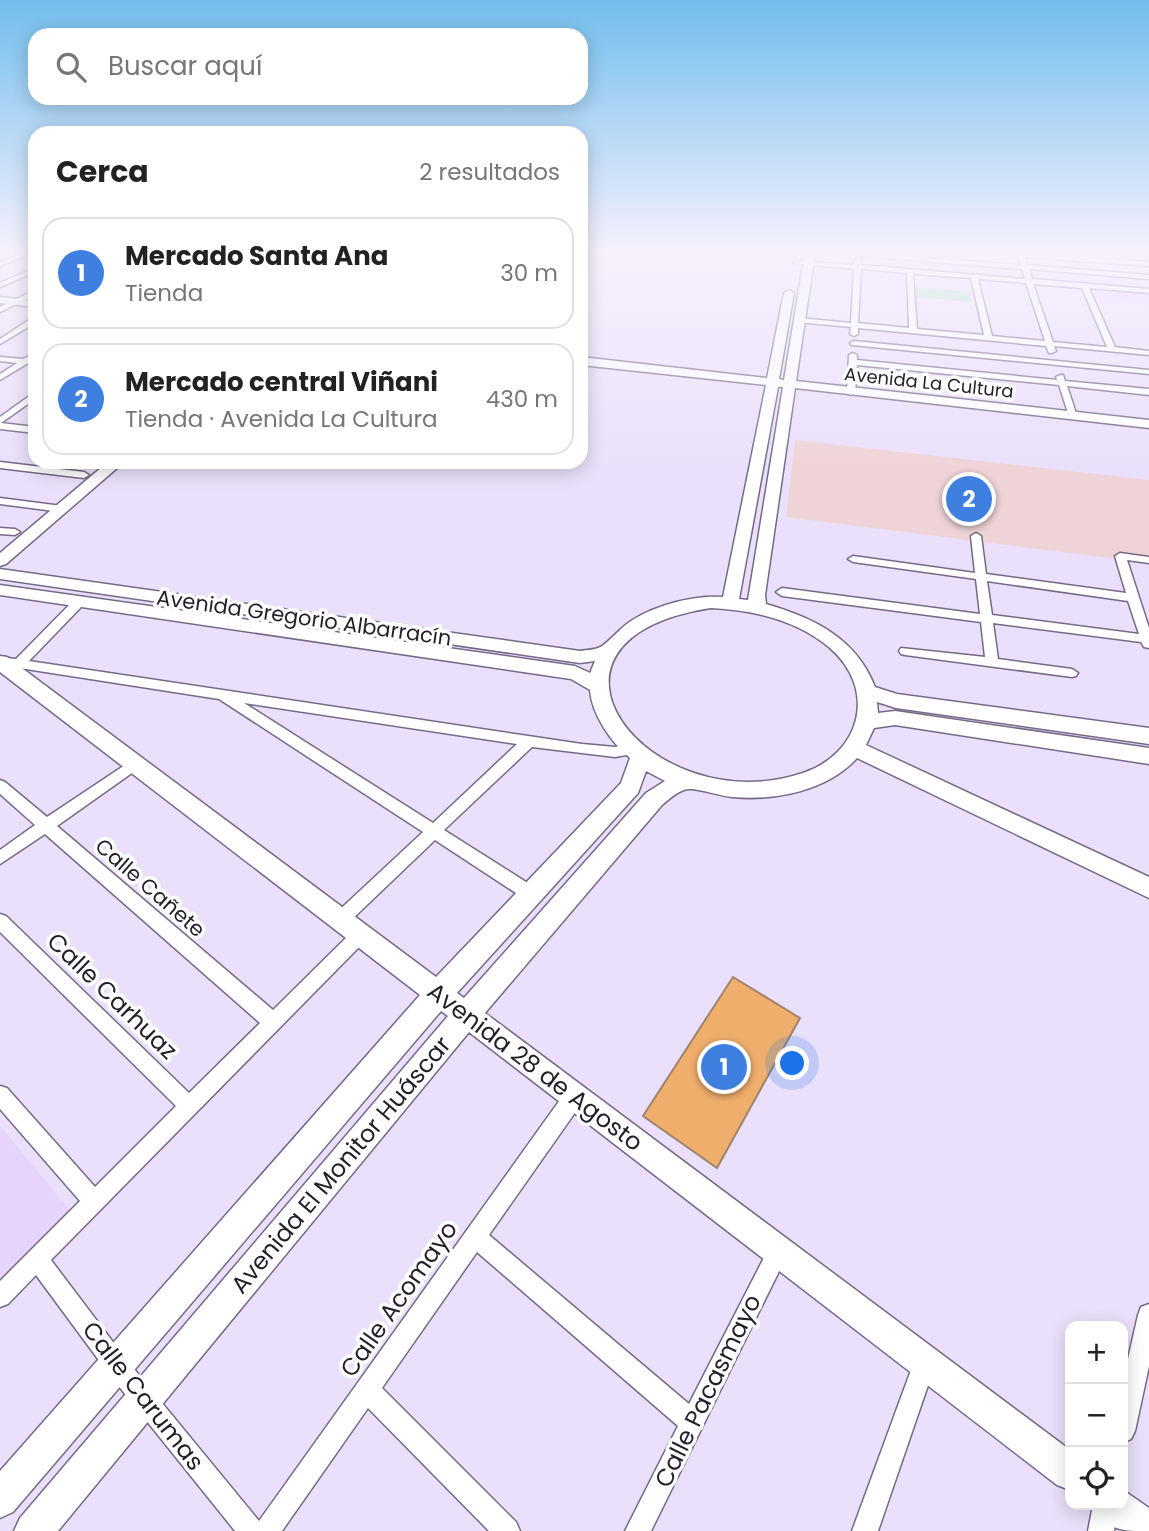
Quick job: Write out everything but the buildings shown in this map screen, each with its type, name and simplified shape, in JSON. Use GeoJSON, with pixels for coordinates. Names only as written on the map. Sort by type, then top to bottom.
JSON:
{"type":"FeatureCollection","features":[{"type":"Feature","properties":{"kind":"street"},"geometry":{"type":"LineString","coordinates":[[0,342],[28,324]]}},
{"type":"Feature","properties":{"kind":"street"},"geometry":{"type":"LineString","coordinates":[[729,602],[734,591],[773,379],[786,324]]}},
{"type":"Feature","properties":{"kind":"street"},"geometry":{"type":"LineString","coordinates":[[758,606],[756,594],[798,324]]}},
{"type":"Feature","properties":{"kind":"street"},"geometry":{"type":"LineString","coordinates":[[849,324],[1149,352]]}},
{"type":"Feature","properties":{"kind":"street"},"geometry":{"type":"LineString","coordinates":[[913,324],[913,330]]}},
{"type":"Feature","properties":{"kind":"street"},"geometry":{"type":"LineString","coordinates":[[985,324],[988,337]]}},
{"type":"Feature","properties":{"kind":"street"},"geometry":{"type":"LineString","coordinates":[[1043,324],[1071,411]]}},
{"type":"Feature","properties":{"kind":"street"},"geometry":{"type":"LineString","coordinates":[[1101,324],[1112,349]]}},
{"type":"Feature","properties":{"kind":"street"},"geometry":{"type":"LineString","coordinates":[[851,388],[855,325]]}},
{"type":"Feature","properties":{"kind":"street"},"geometry":{"type":"LineString","coordinates":[[854,343],[1149,372]]}},
{"type":"Feature","properties":{"kind":"street","name":"Avenida La Cultura"},"geometry":{"type":"LineString","coordinates":[[588,356],[851,388],[1071,411],[1149,415]]}},
{"type":"Feature","properties":{"kind":"street"},"geometry":{"type":"LineString","coordinates":[[0,359],[28,362]]}},
{"type":"Feature","properties":{"kind":"street"},"geometry":{"type":"LineString","coordinates":[[0,378],[28,359]]}},
{"type":"Feature","properties":{"kind":"street"},"geometry":{"type":"LineString","coordinates":[[853,362],[1149,392]]}},
{"type":"Feature","properties":{"kind":"street","name":"Avenida La Cultura"},"geometry":{"type":"LineString","coordinates":[[588,363],[773,379]]}},
{"type":"Feature","properties":{"kind":"street"},"geometry":{"type":"LineString","coordinates":[[0,424],[28,402]]}},
{"type":"Feature","properties":{"kind":"street","name":"Avenida La Cultura"},"geometry":{"type":"LineString","coordinates":[[1071,411],[1149,424]]}},
{"type":"Feature","properties":{"kind":"street"},"geometry":{"type":"LineString","coordinates":[[0,424],[28,429]]}},
{"type":"Feature","properties":{"kind":"street"},"geometry":{"type":"LineString","coordinates":[[0,465],[28,468]]}},
{"type":"Feature","properties":{"kind":"street"},"geometry":{"type":"LineString","coordinates":[[34,469],[84,475]]}},
{"type":"Feature","properties":{"kind":"street"},"geometry":{"type":"LineString","coordinates":[[0,561],[91,469]]}},
{"type":"Feature","properties":{"kind":"street"},"geometry":{"type":"LineString","coordinates":[[0,545],[8,532],[54,508],[107,469]]}},
{"type":"Feature","properties":{"kind":"street"},"geometry":{"type":"LineString","coordinates":[[0,501],[54,508]]}},
{"type":"Feature","properties":{"kind":"street"},"geometry":{"type":"LineString","coordinates":[[976,536],[992,662]]}},
{"type":"Feature","properties":{"kind":"street"},"geometry":{"type":"LineString","coordinates":[[782,592],[987,618],[1148,643],[1120,556],[1149,560]]}},
{"type":"Feature","properties":{"kind":"street"},"geometry":{"type":"LineString","coordinates":[[853,559],[1133,598]]}},
{"type":"Feature","properties":{"kind":"street","name":"Avenida Gregorio Albarracín"},"geometry":{"type":"LineString","coordinates":[[0,575],[580,657],[592,657],[608,652]]}},
{"type":"Feature","properties":{"kind":"street","name":"Avenida Gregorio Albarracín"},"geometry":{"type":"LineString","coordinates":[[0,590],[575,673],[600,686]]}},
{"type":"Feature","properties":{"kind":"street"},"geometry":{"type":"LineString","coordinates":[[7,662],[80,601]]}},
{"type":"Feature","properties":{"kind":"street"},"geometry":{"type":"LineString","coordinates":[[729,602],[758,606],[785,614],[828,638],[858,671],[866,691],[866,722],[854,748],[827,772],[804,782],[777,789],[737,790],[688,780],[637,752],[610,722],[602,704],[601,668],[608,652],[632,626],[649,616],[689,604],[729,602]]}},
{"type":"Feature","properties":{"kind":"street"},"geometry":{"type":"LineString","coordinates":[[905,651],[1072,673]]}},
{"type":"Feature","properties":{"kind":"street"},"geometry":{"type":"LineString","coordinates":[[7,662],[530,740],[615,752],[637,752]]}},
{"type":"Feature","properties":{"kind":"street","name":"Avenida 28 de Agosto"},"geometry":{"type":"LineString","coordinates":[[7,662],[134,764],[1065,1468]]}},
{"type":"Feature","properties":{"kind":"street"},"geometry":{"type":"LineString","coordinates":[[866,691],[896,701],[1149,736]]}},
{"type":"Feature","properties":{"kind":"street"},"geometry":{"type":"LineString","coordinates":[[216,692],[531,894]]}},
{"type":"Feature","properties":{"kind":"street"},"geometry":{"type":"LineString","coordinates":[[866,722],[895,718],[1149,756]]}},
{"type":"Feature","properties":{"kind":"street"},"geometry":{"type":"LineString","coordinates":[[0,1296],[273,1022],[434,831],[530,740]]}},
{"type":"Feature","properties":{"kind":"street"},"geometry":{"type":"LineString","coordinates":[[854,748],[1149,888]]}},
{"type":"Feature","properties":{"kind":"street","name":"Avenida El Monitor Huáscar"},"geometry":{"type":"LineString","coordinates":[[0,1499],[438,994],[630,787],[637,752]]}},
{"type":"Feature","properties":{"kind":"street"},"geometry":{"type":"LineString","coordinates":[[0,858],[134,764]]}},
{"type":"Feature","properties":{"kind":"street","name":"Avenida El Monitor Huáscar"},"geometry":{"type":"LineString","coordinates":[[33,1531],[466,1015],[654,799],[667,789],[688,780]]}},
{"type":"Feature","properties":{"kind":"street","name":"Calle Cañete"},"geometry":{"type":"LineString","coordinates":[[0,786],[273,1022]]}},
{"type":"Feature","properties":{"kind":"street","name":"Calle Carhuaz"},"geometry":{"type":"LineString","coordinates":[[0,921],[189,1106]]}},
{"type":"Feature","properties":{"kind":"street"},"geometry":{"type":"LineString","coordinates":[[0,1095],[94,1201]]}},
{"type":"Feature","properties":{"kind":"street","name":"Calle Acomayo"},"geometry":{"type":"LineString","coordinates":[[267,1531],[575,1097]]}},
{"type":"Feature","properties":{"kind":"street"},"geometry":{"type":"LineString","coordinates":[[476,1237],[692,1422]]}},
{"type":"Feature","properties":{"kind":"street","name":"Calle Pacasmayo"},"geometry":{"type":"LineString","coordinates":[[638,1531],[778,1251]]}},
{"type":"Feature","properties":{"kind":"street","name":"Calle Carumas"},"geometry":{"type":"LineString","coordinates":[[37,1259],[117,1366],[251,1531]]}},
{"type":"Feature","properties":{"kind":"street"},"geometry":{"type":"LineString","coordinates":[[1128,1409],[1149,1315]]}},
{"type":"Feature","properties":{"kind":"street"},"geometry":{"type":"LineString","coordinates":[[865,1531],[925,1362]]}},
{"type":"Feature","properties":{"kind":"street"},"geometry":{"type":"LineString","coordinates":[[367,1391],[507,1531]]}},
{"type":"Feature","properties":{"kind":"street"},"geometry":{"type":"LineString","coordinates":[[1101,1531],[1104,1510]]}},
{"type":"Feature","properties":{"kind":"street"},"geometry":{"type":"LineString","coordinates":[[1120,1510],[1148,1531]]}},
{"type":"Feature","properties":{"kind":"shaded area"},"geometry":{"type":"Polygon","coordinates":[[[795,440],[1149,480],[1149,563],[786,517],[795,440]]]}},
{"type":"Feature","properties":{"kind":"shaded area"},"geometry":{"type":"Polygon","coordinates":[[[0,1126],[73,1214],[0,1286],[0,1126]]]}},
{"type":"Feature","properties":{"kind":"place","name":"Mercado central Viñani"},"geometry":{"type":"Point","coordinates":[969,499]}},
{"type":"Feature","properties":{"kind":"place","name":"Mercado Santa Ana"},"geometry":{"type":"Point","coordinates":[724,1067]}}]}
